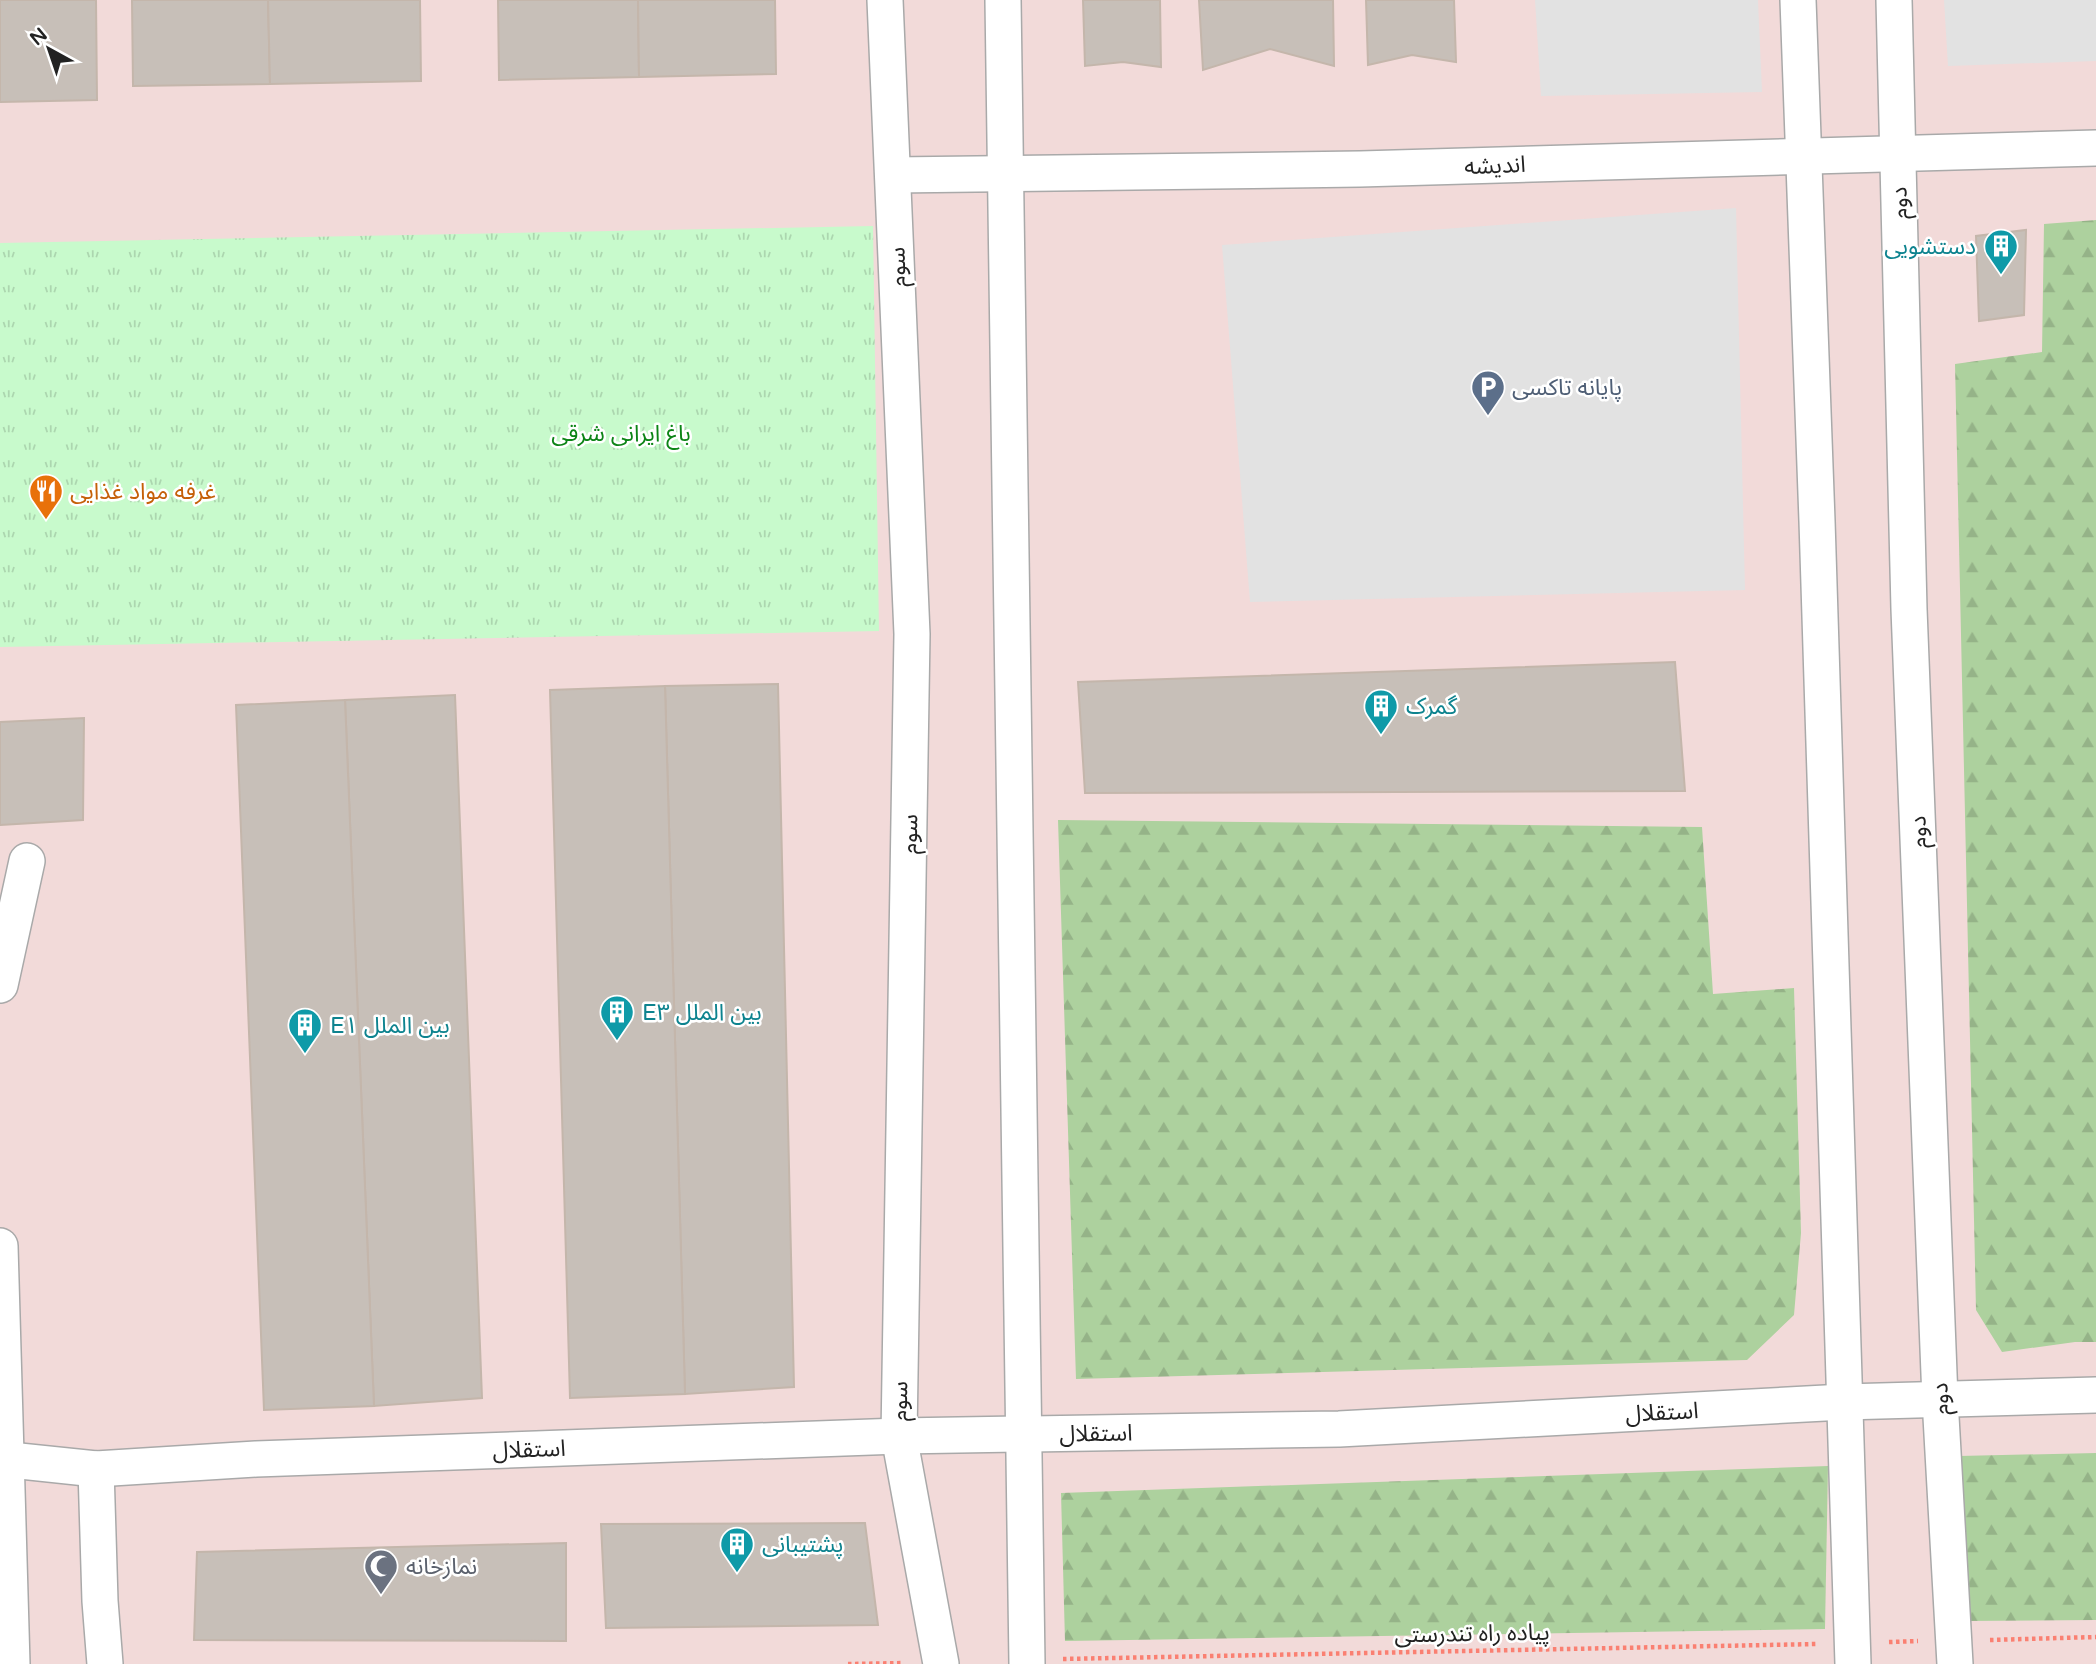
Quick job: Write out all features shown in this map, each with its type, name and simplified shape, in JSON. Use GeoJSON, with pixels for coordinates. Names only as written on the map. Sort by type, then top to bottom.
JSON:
{"type":"FeatureCollection","features":[{"type":"Feature","properties":{"kind":"lane","name":"سوم"},"geometry":{"type":"LineString","coordinates":[[885,0],[912,634],[899,1436],[941,1663]]}},
{"type":"Feature","properties":{"kind":"lane"},"geometry":{"type":"LineString","coordinates":[[1003,0],[1027,1662]]}},
{"type":"Feature","properties":{"kind":"lane"},"geometry":{"type":"LineString","coordinates":[[1798,0],[1853,1653]]}},
{"type":"Feature","properties":{"kind":"lane","name":"دوم"},"geometry":{"type":"LineString","coordinates":[[1894,0],[1909,610],[1940,1399],[1955,1652]]}},
{"type":"Feature","properties":{"kind":"lane","name":"اندیشه"},"geometry":{"type":"LineString","coordinates":[[893,175],[1346,169],[2096,148]]}},
{"type":"Feature","properties":{"kind":"lane"},"geometry":{"type":"LineString","coordinates":[[0,985],[27,861]]}},
{"type":"Feature","properties":{"kind":"lane"},"geometry":{"type":"LineString","coordinates":[[0,1246],[3,1459],[12,1664]]}},
{"type":"Feature","properties":{"kind":"lane","name":"استقلال"},"geometry":{"type":"LineString","coordinates":[[3,1459],[96,1469],[256,1459],[899,1436],[1339,1429],[1844,1402],[2096,1395]]}},
{"type":"Feature","properties":{"kind":"lane"},"geometry":{"type":"LineString","coordinates":[[96,1469],[105,1664]]}},
{"type":"Feature","properties":{"kind":"path","name":"پیاده راه تندرستی"},"geometry":{"type":"LineString","coordinates":[[1027,1662],[1955,1652],[2096,1637]]}},
{"type":"Feature","properties":{"kind":"path"},"geometry":{"type":"LineString","coordinates":[[848,1664],[941,1663]]}},
{"type":"Feature","properties":{"kind":"shaded area"},"geometry":{"type":"Polygon","coordinates":[[[0,0],[2096,0],[2096,1664],[0,1664],[0,0]]]}},
{"type":"Feature","properties":{"kind":"shaded area"},"geometry":{"type":"Polygon","coordinates":[[[1535,0],[1758,0],[1762,92],[1541,96],[1535,0]]]}},
{"type":"Feature","properties":{"kind":"shaded area"},"geometry":{"type":"Polygon","coordinates":[[[1944,0],[2096,0],[2096,61],[1948,66],[1944,0]]]}},
{"type":"Feature","properties":{"kind":"shaded area","name":"پایانه تاکسی"},"geometry":{"type":"Polygon","coordinates":[[[1736,208],[1745,590],[1250,602],[1222,245],[1736,208]]]}},
{"type":"Feature","properties":{"kind":"green space"},"geometry":{"type":"Polygon","coordinates":[[[2096,220],[2096,1342],[2075,1342],[2002,1352],[1976,1310],[1955,364],[2042,352],[2044,224],[2096,220]]]}},
{"type":"Feature","properties":{"kind":"green space","name":"باغ ایرانی شرقی"},"geometry":{"type":"Polygon","coordinates":[[[873,226],[879,631],[0,647],[0,243],[873,226]]]}},
{"type":"Feature","properties":{"kind":"green space"},"geometry":{"type":"Polygon","coordinates":[[[1058,820],[1702,827],[1713,994],[1794,988],[1801,1233],[1794,1315],[1747,1360],[1076,1379],[1058,820]]]}},
{"type":"Feature","properties":{"kind":"green space"},"geometry":{"type":"Polygon","coordinates":[[[2096,1453],[2096,1620],[1964,1621],[1959,1456],[2096,1453]]]}},
{"type":"Feature","properties":{"kind":"green space"},"geometry":{"type":"Polygon","coordinates":[[[1828,1466],[1825,1629],[1065,1641],[1061,1493],[1828,1466]]]}},
{"type":"Feature","properties":{"kind":"building"},"geometry":{"type":"Polygon","coordinates":[[[0,0],[96,0],[97,100],[0,102],[0,0]]]}},
{"type":"Feature","properties":{"kind":"building"},"geometry":{"type":"Polygon","coordinates":[[[132,0],[268,0],[270,84],[133,86],[132,0]]]}},
{"type":"Feature","properties":{"kind":"building"},"geometry":{"type":"Polygon","coordinates":[[[268,0],[420,0],[421,81],[270,84],[268,0]]]}},
{"type":"Feature","properties":{"kind":"building"},"geometry":{"type":"Polygon","coordinates":[[[498,0],[638,0],[639,77],[499,80],[498,0]]]}},
{"type":"Feature","properties":{"kind":"building"},"geometry":{"type":"Polygon","coordinates":[[[638,0],[775,0],[776,74],[639,77],[638,0]]]}},
{"type":"Feature","properties":{"kind":"building"},"geometry":{"type":"Polygon","coordinates":[[[1083,0],[1160,0],[1161,67],[1123,62],[1085,66],[1083,0]]]}},
{"type":"Feature","properties":{"kind":"building"},"geometry":{"type":"Polygon","coordinates":[[[1199,0],[1333,0],[1334,66],[1270,49],[1203,70],[1199,0]]]}},
{"type":"Feature","properties":{"kind":"building"},"geometry":{"type":"Polygon","coordinates":[[[1366,0],[1454,0],[1456,62],[1412,55],[1368,65],[1366,0]]]}},
{"type":"Feature","properties":{"kind":"building","name":"دستشویی"},"geometry":{"type":"Polygon","coordinates":[[[2026,230],[2024,315],[1979,321],[1976,236],[2026,230]]]}},
{"type":"Feature","properties":{"kind":"building","name":"گمرک"},"geometry":{"type":"Polygon","coordinates":[[[1675,662],[1685,791],[1085,793],[1078,682],[1675,662]]]}},
{"type":"Feature","properties":{"kind":"building"},"geometry":{"type":"Polygon","coordinates":[[[778,684],[794,1387],[685,1394],[665,686],[778,684]]]}},
{"type":"Feature","properties":{"kind":"building","name":"E۳ بین الملل"},"geometry":{"type":"Polygon","coordinates":[[[665,686],[685,1394],[570,1398],[550,690],[665,686]]]}},
{"type":"Feature","properties":{"kind":"building"},"geometry":{"type":"Polygon","coordinates":[[[455,695],[482,1398],[374,1406],[345,700],[455,695]]]}},
{"type":"Feature","properties":{"kind":"building","name":"E۱ بین الملل"},"geometry":{"type":"Polygon","coordinates":[[[345,700],[374,1406],[264,1410],[236,705],[345,700]]]}},
{"type":"Feature","properties":{"kind":"building"},"geometry":{"type":"Polygon","coordinates":[[[84,718],[83,820],[0,825],[0,722],[84,718]]]}},
{"type":"Feature","properties":{"kind":"building","name":"پشتیبانی"},"geometry":{"type":"Polygon","coordinates":[[[865,1523],[878,1625],[606,1628],[601,1524],[865,1523]]]}},
{"type":"Feature","properties":{"kind":"building","name":"نمازخانه"},"geometry":{"type":"Polygon","coordinates":[[[566,1543],[566,1641],[194,1640],[197,1552],[566,1543]]]}},
{"type":"Feature","properties":{"kind":"place","name":"دستشویی"},"geometry":{"type":"Point","coordinates":[2001,276]}},
{"type":"Feature","properties":{"kind":"place","name":"پایانه تاکسی"},"geometry":{"type":"Point","coordinates":[1488,417]}},
{"type":"Feature","properties":{"kind":"place","name":"غرفه مواد غذایی"},"geometry":{"type":"Point","coordinates":[46,521]}},
{"type":"Feature","properties":{"kind":"place","name":"گمرک"},"geometry":{"type":"Point","coordinates":[1381,736]}},
{"type":"Feature","properties":{"kind":"place","name":"E۳ بین الملل"},"geometry":{"type":"Point","coordinates":[617,1042]}},
{"type":"Feature","properties":{"kind":"place","name":"E۱ بین الملل"},"geometry":{"type":"Point","coordinates":[305,1055]}},
{"type":"Feature","properties":{"kind":"place","name":"پشتیبانی"},"geometry":{"type":"Point","coordinates":[737,1574]}},
{"type":"Feature","properties":{"kind":"place","name":"نمازخانه"},"geometry":{"type":"Point","coordinates":[381,1596]}}]}
